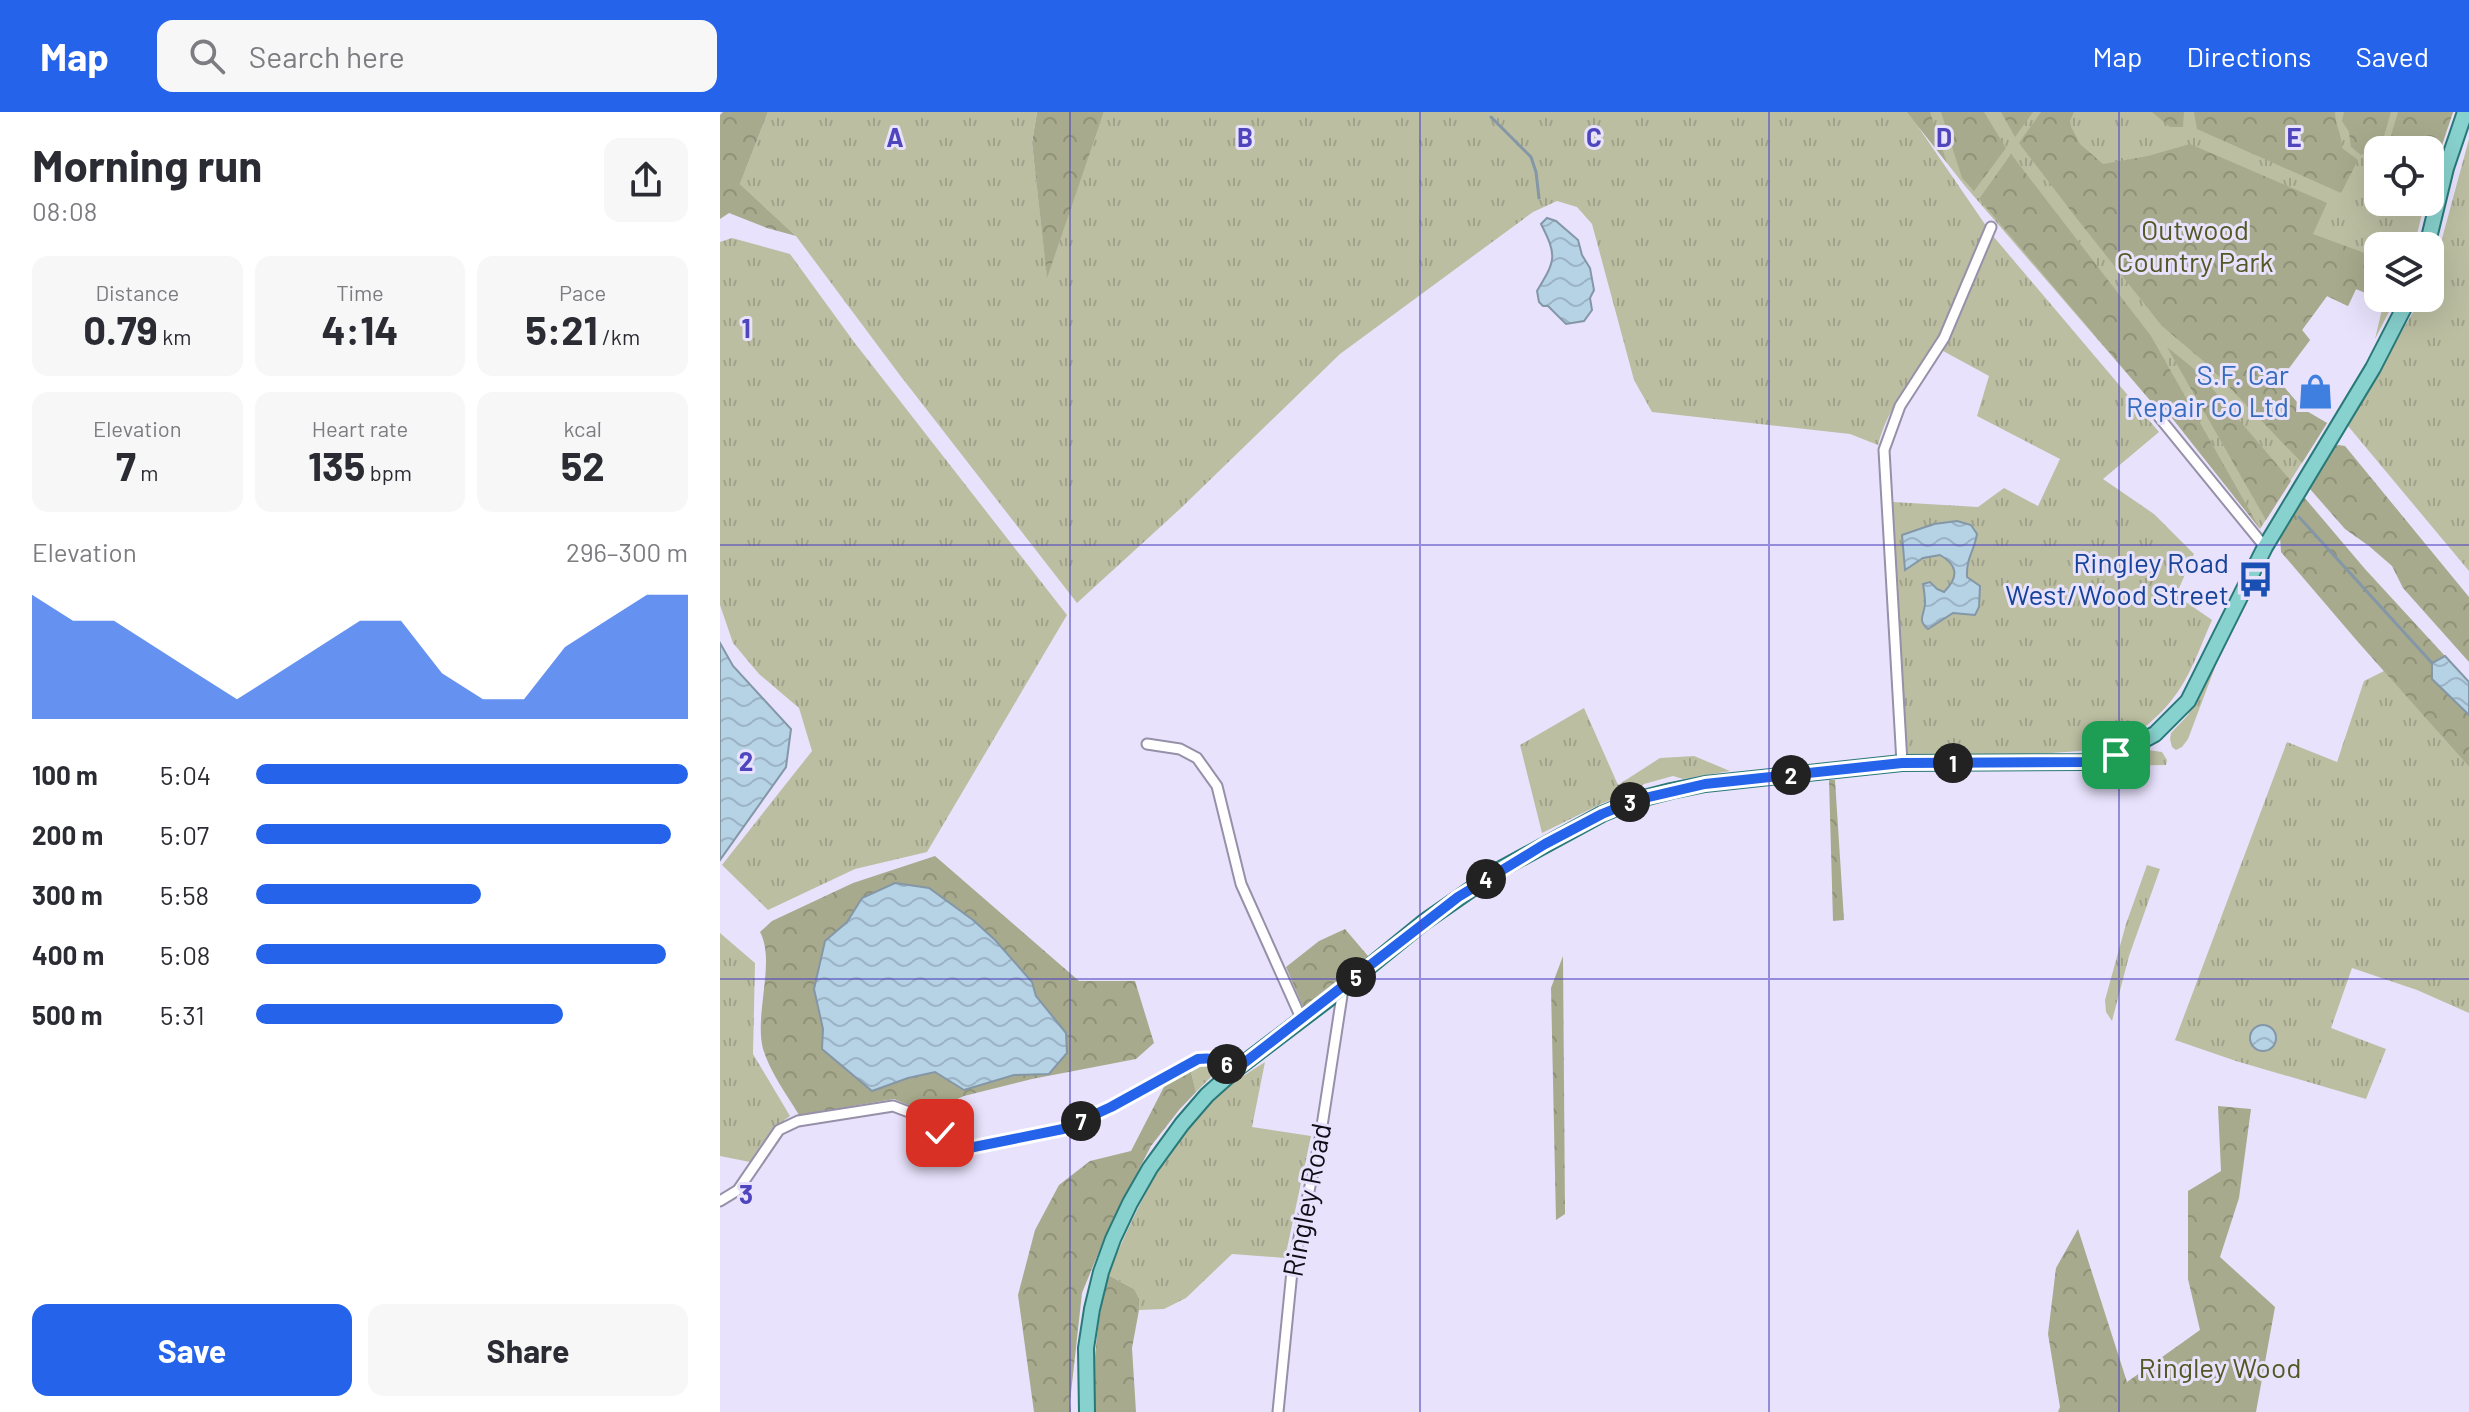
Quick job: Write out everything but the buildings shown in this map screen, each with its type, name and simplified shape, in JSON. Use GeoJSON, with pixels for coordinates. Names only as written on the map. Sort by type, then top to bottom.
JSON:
{"type":"FeatureCollection","features":[{"type":"Feature","properties":{"kind":"main road"},"geometry":{"type":"LineString","coordinates":[[2430,232],[2442,180],[2465,112]]}},
{"type":"Feature","properties":{"kind":"main road"},"geometry":{"type":"LineString","coordinates":[[1087,1412],[1086,1348],[1092,1309],[1113,1239],[1150,1168],[1207,1095],[1235,1070],[1468,890],[1533,851],[1614,809],[1648,797],[1705,784],[1902,763],[2083,762],[2116,755],[2137,746],[2164,727],[2188,701],[2265,547],[2373,368],[2402,312]]}},
{"type":"Feature","properties":{"kind":"street"},"geometry":{"type":"LineString","coordinates":[[1902,763],[1884,450],[1900,406],[1944,338],[1991,227]]}},
{"type":"Feature","properties":{"kind":"street"},"geometry":{"type":"LineString","coordinates":[[2159,417],[2265,547]]}},
{"type":"Feature","properties":{"kind":"street"},"geometry":{"type":"LineString","coordinates":[[1147,744],[1180,749],[1197,758],[1217,786],[1241,884],[1302,1020]]}},
{"type":"Feature","properties":{"kind":"street","name":"Ringley Road"},"geometry":{"type":"LineString","coordinates":[[1278,1412],[1292,1271],[1320,1139],[1343,988]]}},
{"type":"Feature","properties":{"kind":"street"},"geometry":{"type":"LineString","coordinates":[[720,1201],[738,1190],[779,1130],[798,1121],[893,1106],[922,1117],[964,1149],[1063,1129],[1111,1107],[1198,1059],[1209,1057],[1223,1060],[1235,1070]]}},
{"type":"Feature","properties":{"kind":"green space"},"geometry":{"type":"Polygon","coordinates":[[[723,112],[768,112],[740,184],[796,236],[729,213],[720,219],[720,115],[723,112]]]}},
{"type":"Feature","properties":{"kind":"green space","name":"Outwood Country Park"},"geometry":{"type":"Polygon","coordinates":[[[768,112],[1037,112],[1032,143],[1047,275],[1104,112],[2453,112],[2444,139],[2444,136],[2364,136],[2364,216],[2422,216],[2418,232],[2364,232],[2364,292],[2356,289],[2348,306],[2327,296],[2302,330],[2310,340],[2279,382],[2303,409],[2327,423],[2260,529],[2165,409],[2155,406],[1965,186],[1917,125],[1993,236],[2159,432],[2103,479],[2154,514],[2194,554],[2176,595],[2212,620],[2178,692],[2137,733],[2115,744],[2052,753],[1905,756],[1893,502],[1978,507],[2004,488],[2038,506],[2060,459],[1977,416],[1989,376],[1934,346],[1894,405],[1878,445],[1850,434],[1652,412],[1634,380],[1592,224],[1577,207],[1557,201],[1533,212],[1340,354],[1181,508],[1077,603],[796,236],[740,184],[768,112]]]}},
{"type":"Feature","properties":{"kind":"green space"},"geometry":{"type":"Polygon","coordinates":[[[1037,112],[1104,112],[1047,278],[1032,143],[1037,112]]]}},
{"type":"Feature","properties":{"kind":"green space"},"geometry":{"type":"Polygon","coordinates":[[[1907,112],[1930,112],[1947,163],[1907,112]]]}},
{"type":"Feature","properties":{"kind":"green space"},"geometry":{"type":"Polygon","coordinates":[[[1941,112],[1984,112],[2006,148],[1974,191],[1962,178],[1941,112]]]}},
{"type":"Feature","properties":{"kind":"green space"},"geometry":{"type":"Polygon","coordinates":[[[2001,112],[2033,112],[2015,137],[2001,112]]]}},
{"type":"Feature","properties":{"kind":"green space","name":"Outwood Country Park"},"geometry":{"type":"Polygon","coordinates":[[[2041,112],[2074,112],[2069,123],[2080,144],[2103,164],[2190,144],[2327,203],[2313,234],[2364,253],[2364,292],[2356,289],[2348,306],[2327,296],[2302,330],[2310,340],[2279,381],[2303,409],[2327,423],[2302,463],[2208,365],[2162,326],[2019,143],[2041,112]]]}},
{"type":"Feature","properties":{"kind":"green space"},"geometry":{"type":"Polygon","coordinates":[[[2152,112],[2184,112],[2183,127],[2170,127],[2152,112]]]}},
{"type":"Feature","properties":{"kind":"green space"},"geometry":{"type":"Polygon","coordinates":[[[2194,112],[2335,112],[2342,148],[2358,160],[2341,193],[2197,129],[2194,112]]]}},
{"type":"Feature","properties":{"kind":"green space"},"geometry":{"type":"Polygon","coordinates":[[[2344,112],[2391,112],[2384,136],[2364,136],[2364,153],[2361,155],[2351,147],[2349,132],[2342,121],[2344,112]]]}},
{"type":"Feature","properties":{"kind":"green space"},"geometry":{"type":"Polygon","coordinates":[[[2398,112],[2453,112],[2444,138],[2444,136],[2391,136],[2398,112]]]}},
{"type":"Feature","properties":{"kind":"green space"},"geometry":{"type":"Polygon","coordinates":[[[2469,139],[2469,571],[2348,426],[2413,312],[2444,312],[2444,232],[2469,139]]]}},
{"type":"Feature","properties":{"kind":"green space"},"geometry":{"type":"Polygon","coordinates":[[[2011,154],[2151,336],[2260,529],[2165,409],[2155,406],[1979,199],[2011,154]]]}},
{"type":"Feature","properties":{"kind":"green space"},"geometry":{"type":"Polygon","coordinates":[[[732,238],[790,254],[854,342],[1067,615],[927,852],[855,869],[768,910],[722,865],[812,751],[799,708],[759,674],[733,643],[720,605],[720,242],[732,238]]]}},
{"type":"Feature","properties":{"kind":"green space"},"geometry":{"type":"Polygon","coordinates":[[[2381,312],[2389,312],[2375,339],[2381,312]]]}},
{"type":"Feature","properties":{"kind":"green space"},"geometry":{"type":"Polygon","coordinates":[[[2167,347],[2199,373],[2291,481],[2266,520],[2167,347]]]}},
{"type":"Feature","properties":{"kind":"green space"},"geometry":{"type":"Polygon","coordinates":[[[2334,446],[2345,446],[2469,597],[2469,662],[2403,588],[2392,566],[2345,529],[2310,489],[2334,446]]]}},
{"type":"Feature","properties":{"kind":"green space"},"geometry":{"type":"Polygon","coordinates":[[[2304,497],[2445,656],[2432,663],[2432,679],[2469,715],[2469,767],[2281,552],[2280,537],[2304,497]]]}},
{"type":"Feature","properties":{"kind":"green space"},"geometry":{"type":"Polygon","coordinates":[[[2217,662],[2188,739],[2176,750],[2172,747],[2171,733],[2188,715],[2217,662]]]}},
{"type":"Feature","properties":{"kind":"green space"},"geometry":{"type":"Polygon","coordinates":[[[2384,671],[2469,767],[2469,1013],[2417,990],[2352,968],[2331,1028],[2386,1049],[2366,1099],[2175,1040],[2287,742],[2337,762],[2364,681],[2384,671]]]}},
{"type":"Feature","properties":{"kind":"green space"},"geometry":{"type":"Polygon","coordinates":[[[1584,708],[1618,785],[1660,758],[1694,756],[1730,771],[1683,779],[1673,776],[1644,784],[1542,833],[1520,745],[1584,708]]]}},
{"type":"Feature","properties":{"kind":"green space"},"geometry":{"type":"Polygon","coordinates":[[[2148,750],[2162,752],[2167,760],[2166,765],[2102,766],[2148,750]]]}},
{"type":"Feature","properties":{"kind":"green space"},"geometry":{"type":"Polygon","coordinates":[[[1829,780],[1835,780],[1844,920],[1833,921],[1829,780]]]}},
{"type":"Feature","properties":{"kind":"green space"},"geometry":{"type":"Polygon","coordinates":[[[935,856],[1079,981],[1135,981],[1154,1043],[1136,1059],[964,1096],[927,1113],[894,1099],[799,1115],[774,1075],[763,1049],[761,1020],[766,958],[760,932],[772,921],[853,883],[935,856]],[[895,883],[862,898],[847,922],[825,941],[814,989],[823,1029],[822,1049],[908,1078],[935,1072],[964,1090],[1014,1075],[1049,1074],[1066,1033],[1036,996],[1032,982],[995,940],[929,889],[895,883]]]}},
{"type":"Feature","properties":{"kind":"green space"},"geometry":{"type":"Polygon","coordinates":[[[2147,865],[2160,869],[2129,956],[2112,1021],[2106,1012],[2105,1000],[2126,924],[2147,865]]]}},
{"type":"Feature","properties":{"kind":"green space"},"geometry":{"type":"Polygon","coordinates":[[[1345,929],[1368,956],[1304,1009],[1286,967],[1319,941],[1345,929]]]}},
{"type":"Feature","properties":{"kind":"green space"},"geometry":{"type":"Polygon","coordinates":[[[720,933],[755,963],[753,1054],[790,1116],[772,1129],[750,1162],[720,1156],[720,933]]]}},
{"type":"Feature","properties":{"kind":"green space"},"geometry":{"type":"Polygon","coordinates":[[[1563,956],[1565,1214],[1556,1220],[1551,988],[1563,956]]]}},
{"type":"Feature","properties":{"kind":"green space"},"geometry":{"type":"Polygon","coordinates":[[[1265,1062],[1252,1127],[1311,1136],[1285,1258],[1232,1254],[1186,1298],[1164,1309],[1139,1310],[1134,1289],[1108,1275],[1143,1198],[1189,1127],[1232,1084],[1265,1062]]]}},
{"type":"Feature","properties":{"kind":"green space"},"geometry":{"type":"Polygon","coordinates":[[[1202,1064],[1214,1066],[1216,1072],[1196,1092],[1190,1068],[1202,1064]]]}},
{"type":"Feature","properties":{"kind":"green space"},"geometry":{"type":"Polygon","coordinates":[[[1190,1068],[1196,1092],[1151,1146],[1109,1227],[1082,1293],[1071,1412],[1034,1412],[1018,1295],[1035,1230],[1059,1185],[1090,1161],[1131,1151],[1167,1081],[1190,1068]]]}},
{"type":"Feature","properties":{"kind":"green space","name":"Ringley Wood"},"geometry":{"type":"Polygon","coordinates":[[[2218,1106],[2251,1109],[2239,1198],[2220,1257],[2275,1307],[2256,1412],[2058,1412],[2060,1407],[2048,1334],[2056,1268],[2078,1229],[2127,1382],[2200,1330],[2188,1279],[2188,1191],[2221,1171],[2218,1106]]]}},
{"type":"Feature","properties":{"kind":"green space"},"geometry":{"type":"Polygon","coordinates":[[[1108,1275],[1134,1289],[1138,1297],[1139,1310],[1132,1348],[1136,1412],[1095,1412],[1096,1343],[1108,1275]]]}},
{"type":"Feature","properties":{"kind":"water"},"geometry":{"type":"Polygon","coordinates":[[[1547,218],[1556,221],[1578,240],[1590,268],[1594,290],[1590,298],[1592,310],[1584,321],[1566,324],[1548,306],[1539,302],[1537,291],[1552,259],[1550,244],[1541,224],[1547,218]]]}},
{"type":"Feature","properties":{"kind":"water"},"geometry":{"type":"Polygon","coordinates":[[[1957,521],[1971,525],[1977,534],[1967,577],[1980,586],[1979,607],[1975,615],[1953,613],[1928,629],[1922,620],[1925,604],[1923,584],[1930,582],[1944,592],[1954,576],[1953,567],[1940,555],[1923,558],[1905,570],[1902,535],[1934,524],[1957,521]]]}},
{"type":"Feature","properties":{"kind":"water"},"geometry":{"type":"Polygon","coordinates":[[[720,643],[733,666],[791,729],[786,767],[720,860],[720,643]]]}},
{"type":"Feature","properties":{"kind":"water"},"geometry":{"type":"Polygon","coordinates":[[[2445,656],[2469,682],[2469,715],[2432,679],[2432,663],[2445,656]]]}},
{"type":"Feature","properties":{"kind":"water"},"geometry":{"type":"Polygon","coordinates":[[[895,883],[929,888],[995,940],[1032,982],[1036,996],[1066,1033],[1067,1053],[1049,1074],[1014,1075],[964,1090],[935,1072],[872,1091],[822,1049],[823,1029],[814,989],[825,941],[847,922],[862,898],[895,883]]]}},
{"type":"Feature","properties":{"kind":"water"},"geometry":{"type":"Polygon","coordinates":[[[2263,1025],[2272,1029],[2276,1038],[2272,1047],[2263,1051],[2254,1047],[2250,1038],[2254,1029],[2263,1025]]]}},
{"type":"Feature","properties":{"kind":"waterway"},"geometry":{"type":"LineString","coordinates":[[1491,117],[1531,157],[1539,198]]}},
{"type":"Feature","properties":{"kind":"waterway"},"geometry":{"type":"LineString","coordinates":[[2299,517],[2432,663]]}},
{"type":"Feature","properties":{"kind":"place","name":"S.F. Car Repair Co Ltd"},"geometry":{"type":"Point","coordinates":[2315,391]}},
{"type":"Feature","properties":{"kind":"place","name":"Ringley Road West/Wood Street"},"geometry":{"type":"Point","coordinates":[2255,579]}},
{"type":"Feature","properties":{"kind":"route"},"geometry":{"type":"LineString","coordinates":[[940,1133],[964,1149],[1063,1129],[1111,1107],[1198,1059],[1209,1057],[1223,1060],[1235,1070],[1458,897],[1545,844],[1636,800],[1705,784],[1902,763],[2083,762],[2116,755]]}}]}
